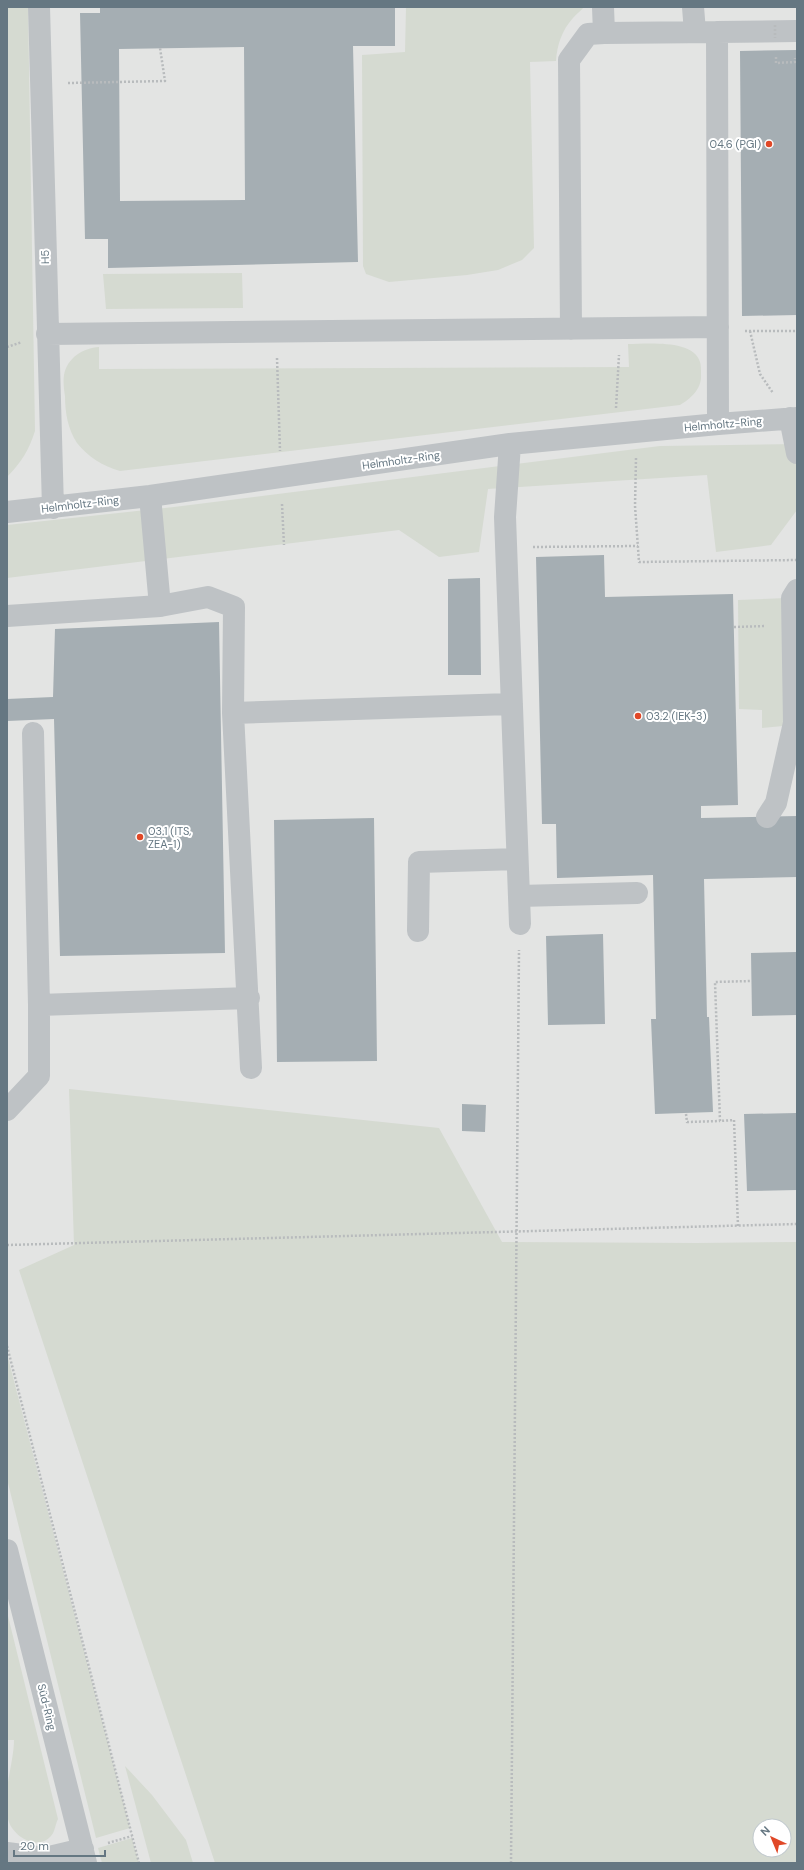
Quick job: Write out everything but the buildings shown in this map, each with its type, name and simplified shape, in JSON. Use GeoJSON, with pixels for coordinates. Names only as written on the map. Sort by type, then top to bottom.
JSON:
{"type":"FeatureCollection","features":[{"type":"Feature","properties":{"kind":"street","name":"H5"},"geometry":{"type":"LineString","coordinates":[[39,7],[53,508]]}},
{"type":"Feature","properties":{"kind":"street"},"geometry":{"type":"LineString","coordinates":[[603,7],[604,33]]}},
{"type":"Feature","properties":{"kind":"street"},"geometry":{"type":"LineString","coordinates":[[693,7],[695,32]]}},
{"type":"Feature","properties":{"kind":"street"},"geometry":{"type":"LineString","coordinates":[[571,329],[569,60],[588,34],[797,31]]}},
{"type":"Feature","properties":{"kind":"street"},"geometry":{"type":"LineString","coordinates":[[717,32],[718,424]]}},
{"type":"Feature","properties":{"kind":"street"},"geometry":{"type":"LineString","coordinates":[[47,334],[620,328],[718,331]]}},
{"type":"Feature","properties":{"kind":"street"},"geometry":{"type":"LineString","coordinates":[[794,418],[797,452]]}},
{"type":"Feature","properties":{"kind":"street","name":"Helmholtz-Ring"},"geometry":{"type":"LineString","coordinates":[[7,512],[150,496],[510,444],[794,418]]}},
{"type":"Feature","properties":{"kind":"street"},"geometry":{"type":"LineString","coordinates":[[510,444],[505,517],[520,924]]}},
{"type":"Feature","properties":{"kind":"street"},"geometry":{"type":"LineString","coordinates":[[150,496],[160,606]]}},
{"type":"Feature","properties":{"kind":"street"},"geometry":{"type":"LineString","coordinates":[[767,817],[776,803],[794,723],[792,598],[797,590]]}},
{"type":"Feature","properties":{"kind":"street"},"geometry":{"type":"LineString","coordinates":[[7,616],[160,606],[208,597],[234,607],[233,713],[249,998],[251,1068]]}},
{"type":"Feature","properties":{"kind":"street"},"geometry":{"type":"LineString","coordinates":[[233,713],[512,704]]}},
{"type":"Feature","properties":{"kind":"street"},"geometry":{"type":"LineString","coordinates":[[7,1110],[38,1076],[39,1005],[33,733]]}},
{"type":"Feature","properties":{"kind":"street"},"geometry":{"type":"LineString","coordinates":[[418,931],[418,862],[517,859]]}},
{"type":"Feature","properties":{"kind":"street"},"geometry":{"type":"LineString","coordinates":[[519,896],[637,893]]}},
{"type":"Feature","properties":{"kind":"street"},"geometry":{"type":"LineString","coordinates":[[39,1005],[249,998]]}},
{"type":"Feature","properties":{"kind":"street","name":"Süd-Ring"},"geometry":{"type":"LineString","coordinates":[[7,1550],[84,1856]]}},
{"type":"Feature","properties":{"kind":"street"},"geometry":{"type":"LineString","coordinates":[[7,1853],[45,1858],[84,1856]]}},
{"type":"Feature","properties":{"kind":"path"},"geometry":{"type":"LineString","coordinates":[[775,25],[775,38]]}},
{"type":"Feature","properties":{"kind":"path"},"geometry":{"type":"LineString","coordinates":[[41,83],[165,81],[160,48]]}},
{"type":"Feature","properties":{"kind":"path"},"geometry":{"type":"LineString","coordinates":[[776,63],[795,62]]}},
{"type":"Feature","properties":{"kind":"path"},"geometry":{"type":"LineString","coordinates":[[614,434],[620,328]]}},
{"type":"Feature","properties":{"kind":"path"},"geometry":{"type":"LineString","coordinates":[[718,331],[797,331]]}},
{"type":"Feature","properties":{"kind":"path"},"geometry":{"type":"LineString","coordinates":[[750,331],[760,374],[794,418]]}},
{"type":"Feature","properties":{"kind":"path"},"geometry":{"type":"LineString","coordinates":[[276,332],[284,545]]}},
{"type":"Feature","properties":{"kind":"path"},"geometry":{"type":"LineString","coordinates":[[637,432],[635,506],[639,562],[797,560]]}},
{"type":"Feature","properties":{"kind":"path"},"geometry":{"type":"LineString","coordinates":[[506,547],[638,546]]}},
{"type":"Feature","properties":{"kind":"path"},"geometry":{"type":"LineString","coordinates":[[734,627],[792,625]]}},
{"type":"Feature","properties":{"kind":"path"},"geometry":{"type":"LineString","coordinates":[[511,1863],[520,924]]}},
{"type":"Feature","properties":{"kind":"path"},"geometry":{"type":"LineString","coordinates":[[720,1121],[715,982],[751,981]]}},
{"type":"Feature","properties":{"kind":"path"},"geometry":{"type":"LineString","coordinates":[[686,1114],[686,1122],[734,1120],[738,1226]]}},
{"type":"Feature","properties":{"kind":"path"},"geometry":{"type":"LineString","coordinates":[[7,1245],[797,1224]]}},
{"type":"Feature","properties":{"kind":"path"},"geometry":{"type":"LineString","coordinates":[[7,1346],[139,1863]]}},
{"type":"Feature","properties":{"kind":"shaded area"},"geometry":{"type":"Polygon","coordinates":[[[7,7],[797,7],[797,1863],[7,1863],[7,7]]]}},
{"type":"Feature","properties":{"kind":"shaded area"},"geometry":{"type":"Polygon","coordinates":[[[7,7],[28,7],[35,431],[24,456],[7,477],[7,7]]]}},
{"type":"Feature","properties":{"kind":"shaded area"},"geometry":{"type":"Polygon","coordinates":[[[406,7],[584,7],[569,23],[563,33],[559,44],[556,61],[530,62],[534,248],[522,260],[498,270],[467,275],[389,282],[366,274],[363,266],[362,55],[405,52],[406,7]]]}},
{"type":"Feature","properties":{"kind":"shaded area"},"geometry":{"type":"Polygon","coordinates":[[[242,273],[243,308],[106,309],[103,274],[242,273]]]}},
{"type":"Feature","properties":{"kind":"shaded area"},"geometry":{"type":"Polygon","coordinates":[[[628,344],[668,344],[688,349],[696,355],[700,363],[701,379],[698,389],[692,396],[680,405],[120,471],[96,460],[81,448],[71,432],[66,409],[64,377],[68,364],[77,355],[87,349],[99,347],[99,369],[629,367],[628,344]]]}},
{"type":"Feature","properties":{"kind":"shaded area"},"geometry":{"type":"Polygon","coordinates":[[[797,444],[797,510],[771,545],[716,552],[707,475],[488,489],[479,552],[439,557],[399,530],[7,578],[7,525],[174,507],[660,446],[797,444]]]}},
{"type":"Feature","properties":{"kind":"shaded area"},"geometry":{"type":"Polygon","coordinates":[[[786,598],[789,716],[783,726],[762,728],[762,710],[739,709],[738,600],[786,598]]]}},
{"type":"Feature","properties":{"kind":"shaded area"},"geometry":{"type":"Polygon","coordinates":[[[69,1089],[439,1128],[502,1242],[797,1242],[797,1863],[215,1863],[19,1270],[74,1245],[69,1089]]]}},
{"type":"Feature","properties":{"kind":"shaded area"},"geometry":{"type":"Polygon","coordinates":[[[7,1354],[130,1828],[96,1838],[7,1479],[7,1354]]]}},
{"type":"Feature","properties":{"kind":"shaded area"},"geometry":{"type":"Polygon","coordinates":[[[7,1612],[58,1819],[51,1836],[40,1842],[27,1840],[16,1833],[9,1822],[7,1813],[7,1792],[14,1740],[7,1740],[7,1612]]]}},
{"type":"Feature","properties":{"kind":"shaded area"},"geometry":{"type":"Polygon","coordinates":[[[125,1766],[152,1795],[186,1840],[193,1863],[151,1863],[125,1766]]]}},
{"type":"Feature","properties":{"kind":"shaded area"},"geometry":{"type":"Polygon","coordinates":[[[132,1838],[139,1863],[102,1863],[98,1848],[132,1838]]]}},
{"type":"Feature","properties":{"kind":"place","name":"04.6 (PGI)"},"geometry":{"type":"Point","coordinates":[769,144]}},
{"type":"Feature","properties":{"kind":"place","name":"03.2 (IEK-3)"},"geometry":{"type":"Point","coordinates":[638,716]}},
{"type":"Feature","properties":{"kind":"place","name":"03.1 (ITS, ZEA-1)"},"geometry":{"type":"Point","coordinates":[140,837]}}]}
